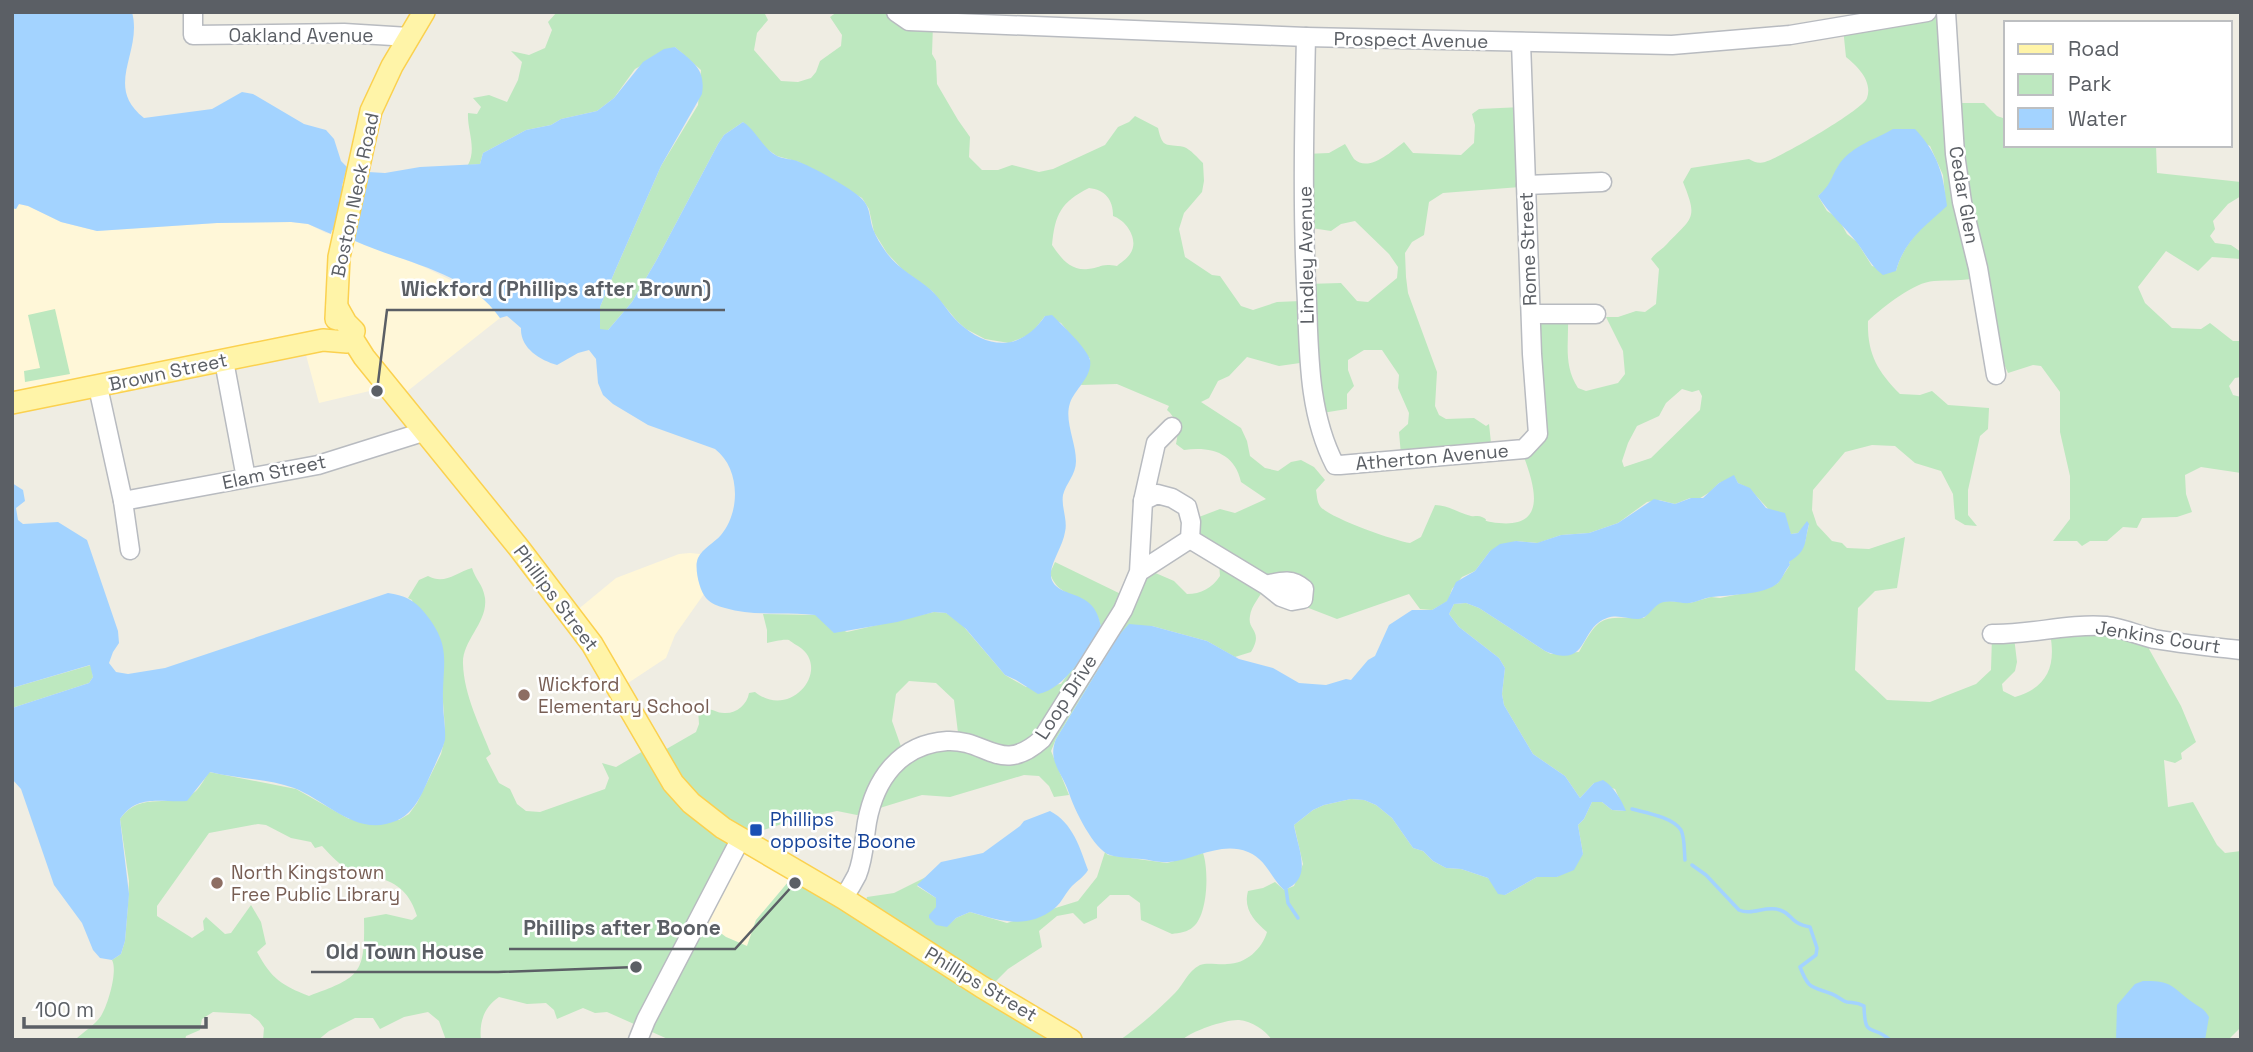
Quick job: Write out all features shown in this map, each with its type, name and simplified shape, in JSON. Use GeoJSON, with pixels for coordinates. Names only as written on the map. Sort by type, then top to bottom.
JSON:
{"type":"FeatureCollection","features":[{"type":"Feature","properties":{"kind":"main road","name":"Boston Neck Road"},"geometry":{"type":"LineString","coordinates":[[341,333],[339,257],[371,111],[392,66],[424,12]]}},
{"type":"Feature","properties":{"kind":"main road","name":"Brown Street"},"geometry":{"type":"LineString","coordinates":[[12,403],[224,361],[341,333]]}},
{"type":"Feature","properties":{"kind":"main road","name":"Phillips Street"},"geometry":{"type":"LineString","coordinates":[[341,333],[519,548],[592,644],[673,783],[691,803],[723,828],[843,898],[1071,1040]]}},
{"type":"Feature","properties":{"kind":"street","name":"Oakland Avenue"},"geometry":{"type":"LineString","coordinates":[[193,12],[193,35],[344,33],[409,37]]}},
{"type":"Feature","properties":{"kind":"street","name":"Prospect Avenue"},"geometry":{"type":"LineString","coordinates":[[896,12],[909,21],[980,18],[1306,37],[1672,45],[1790,35],[1927,12]]}},
{"type":"Feature","properties":{"kind":"street","name":"Cedar Glen"},"geometry":{"type":"LineString","coordinates":[[1947,12],[1955,154],[1996,375]]}},
{"type":"Feature","properties":{"kind":"street","name":"Lindley Avenue"},"geometry":{"type":"LineString","coordinates":[[1306,37],[1304,210],[1309,365],[1319,430],[1335,464],[1340,465]]}},
{"type":"Feature","properties":{"kind":"street","name":"Rome Street"},"geometry":{"type":"LineString","coordinates":[[1521,42],[1532,354],[1538,434],[1524,449]]}},
{"type":"Feature","properties":{"kind":"street"},"geometry":{"type":"LineString","coordinates":[[1526,185],[1602,182]]}},
{"type":"Feature","properties":{"kind":"street"},"geometry":{"type":"LineString","coordinates":[[1531,314],[1597,314]]}},
{"type":"Feature","properties":{"kind":"street"},"geometry":{"type":"LineString","coordinates":[[224,361],[246,478]]}},
{"type":"Feature","properties":{"kind":"street"},"geometry":{"type":"LineString","coordinates":[[98,387],[123,501],[130,550]]}},
{"type":"Feature","properties":{"kind":"street","name":"Loop Drive"},"geometry":{"type":"LineString","coordinates":[[843,898],[857,874],[875,793],[894,762],[910,752],[938,741],[960,740],[1004,756],[1029,750],[1042,739],[1123,610],[1139,572],[1143,501],[1156,443],[1172,427]]}},
{"type":"Feature","properties":{"kind":"street","name":"Elam Street"},"geometry":{"type":"LineString","coordinates":[[123,501],[318,465],[423,432]]}},
{"type":"Feature","properties":{"kind":"street","name":"Atherton Avenue"},"geometry":{"type":"LineString","coordinates":[[1340,465],[1524,449]]}},
{"type":"Feature","properties":{"kind":"street"},"geometry":{"type":"LineString","coordinates":[[1143,501],[1157,494],[1172,498],[1187,507],[1191,522],[1190,539]]}},
{"type":"Feature","properties":{"kind":"street"},"geometry":{"type":"LineString","coordinates":[[1139,572],[1190,539]]}},
{"type":"Feature","properties":{"kind":"street"},"geometry":{"type":"LineString","coordinates":[[1190,539],[1266,585]]}},
{"type":"Feature","properties":{"kind":"street","name":"Jenkins Court"},"geometry":{"type":"LineString","coordinates":[[1992,634],[2018,635],[2084,626],[2109,626],[2151,638],[2241,650]]}},
{"type":"Feature","properties":{"kind":"street"},"geometry":{"type":"LineString","coordinates":[[638,1040],[741,838]]}},
{"type":"Feature","properties":{"kind":"shaded area"},"geometry":{"type":"Polygon","coordinates":[[[19,204],[61,222],[97,231],[217,223],[291,222],[308,224],[331,234],[331,230],[356,235],[355,241],[422,266],[477,293],[500,318],[400,397],[378,389],[319,403],[303,344],[98,389],[12,415],[12,208],[16,209],[19,204]]]}},
{"type":"Feature","properties":{"kind":"shaded area"},"geometry":{"type":"Polygon","coordinates":[[[679,554],[700,554],[696,564],[704,594],[675,635],[666,658],[619,689],[576,611],[616,578],[679,554]]]}},
{"type":"Feature","properties":{"kind":"shaded area"},"geometry":{"type":"Polygon","coordinates":[[[740,840],[794,875],[756,920],[747,946],[726,937],[703,920],[740,840]]]}},
{"type":"Feature","properties":{"kind":"green space"},"geometry":{"type":"Polygon","coordinates":[[[557,12],[764,12],[768,20],[757,33],[754,50],[781,81],[798,82],[811,78],[820,61],[841,46],[842,35],[830,17],[837,12],[894,12],[933,24],[932,54],[936,61],[937,84],[970,137],[969,157],[982,170],[998,170],[1012,165],[1039,172],[1053,169],[1105,145],[1118,127],[1135,116],[1158,128],[1164,143],[1184,147],[1194,154],[1203,163],[1204,181],[1202,192],[1184,213],[1179,229],[1185,257],[1212,275],[1220,276],[1241,306],[1253,310],[1277,302],[1301,301],[1306,284],[1341,283],[1357,301],[1368,302],[1397,278],[1398,267],[1389,254],[1355,221],[1341,224],[1331,231],[1305,227],[1305,154],[1329,153],[1345,144],[1354,159],[1366,164],[1387,155],[1404,142],[1413,153],[1461,155],[1474,143],[1475,125],[1472,114],[1479,109],[1522,107],[1520,187],[1443,193],[1429,202],[1424,235],[1412,242],[1405,253],[1408,293],[1437,372],[1435,406],[1439,415],[1446,419],[1474,418],[1486,426],[1489,424],[1492,452],[1401,455],[1399,432],[1408,424],[1409,413],[1398,388],[1399,375],[1382,350],[1364,350],[1348,360],[1348,370],[1354,386],[1347,394],[1347,409],[1316,414],[1307,362],[1279,366],[1247,357],[1229,376],[1218,381],[1209,398],[1201,402],[1241,428],[1250,456],[1265,468],[1278,471],[1291,462],[1301,460],[1314,467],[1325,480],[1316,490],[1319,504],[1325,511],[1362,528],[1410,543],[1421,537],[1435,505],[1471,516],[1481,516],[1491,522],[1510,523],[1522,520],[1530,514],[1534,493],[1522,452],[1538,434],[1530,319],[1568,317],[1570,371],[1578,388],[1586,391],[1618,383],[1625,374],[1623,351],[1606,317],[1618,317],[1636,311],[1645,312],[1656,304],[1659,269],[1651,259],[1683,228],[1690,217],[1690,204],[1683,182],[1691,168],[1749,159],[1761,163],[1773,159],[1837,122],[1867,98],[1866,80],[1846,57],[1843,28],[1943,12],[1953,103],[1984,103],[1997,116],[2004,118],[2004,147],[2156,147],[2157,173],[2241,182],[2241,196],[2228,204],[2213,221],[2215,229],[2210,236],[2215,243],[2231,245],[2241,252],[2241,259],[2212,257],[2198,271],[2166,251],[2138,287],[2145,303],[2172,328],[2201,329],[2210,323],[2233,341],[2241,341],[2241,377],[2235,378],[2229,386],[2233,395],[2241,397],[2241,473],[2201,467],[2185,475],[2186,494],[2192,512],[2177,517],[2142,518],[2137,528],[2123,527],[2107,541],[2090,541],[2082,546],[2077,541],[2053,541],[2070,519],[2070,476],[2060,432],[2060,392],[2041,366],[2033,365],[2008,373],[1998,350],[1978,278],[1926,282],[1890,302],[1868,321],[1869,343],[1875,361],[1900,394],[1920,395],[1932,391],[1948,405],[1989,408],[1988,429],[1980,436],[1968,490],[1968,515],[1977,526],[1965,525],[1955,519],[1953,494],[1941,471],[1915,463],[1895,446],[1872,445],[1845,452],[1813,490],[1812,510],[1817,525],[1832,541],[1842,543],[1847,548],[1869,549],[1905,537],[1897,588],[1875,591],[1858,608],[1855,670],[1887,700],[1930,702],[1976,684],[1991,670],[1992,636],[2014,637],[2017,662],[2015,671],[2002,684],[2003,691],[2015,697],[2036,687],[2048,673],[2052,655],[2050,633],[2082,626],[2148,641],[2149,649],[2181,706],[2196,742],[2181,753],[2182,759],[2175,763],[2164,760],[2168,807],[2193,802],[2217,845],[2225,853],[2241,851],[2241,1027],[2228,1040],[1272,1040],[1258,1027],[1239,1020],[1209,1026],[1182,1040],[1120,1040],[1169,999],[1196,968],[1203,964],[1241,961],[1257,950],[1267,932],[1248,909],[1248,891],[1275,882],[1284,890],[1294,886],[1303,864],[1294,825],[1324,805],[1351,799],[1376,805],[1392,818],[1413,848],[1423,851],[1446,868],[1461,869],[1488,878],[1505,895],[1537,877],[1557,877],[1583,854],[1578,825],[1592,802],[1602,802],[1612,810],[1625,811],[1615,789],[1594,783],[1580,798],[1565,776],[1533,754],[1504,705],[1502,694],[1505,668],[1499,658],[1459,627],[1449,614],[1454,604],[1466,603],[1479,608],[1551,654],[1579,652],[1592,630],[1604,620],[1644,618],[1661,602],[1690,603],[1769,588],[1778,583],[1790,565],[1789,562],[1805,542],[1809,524],[1798,533],[1791,534],[1750,489],[1738,483],[1735,478],[1719,483],[1697,500],[1690,498],[1675,504],[1659,500],[1647,502],[1618,523],[1589,533],[1561,535],[1538,543],[1516,541],[1490,551],[1475,571],[1462,577],[1452,589],[1448,601],[1432,610],[1420,609],[1409,594],[1337,619],[1306,607],[1304,602],[1266,586],[1251,612],[1250,621],[1256,639],[1251,652],[1235,657],[1207,641],[1152,626],[1119,635],[1051,751],[1069,795],[1054,797],[1049,786],[1039,776],[1024,775],[950,797],[922,795],[857,815],[837,811],[791,821],[754,833],[703,920],[726,937],[747,946],[756,920],[794,875],[865,905],[867,897],[894,893],[926,877],[917,886],[936,898],[936,907],[947,926],[956,918],[970,912],[1007,923],[1078,901],[1097,877],[1105,852],[1108,855],[1167,863],[1203,853],[1206,881],[1204,903],[1198,921],[1191,929],[1172,934],[1141,920],[1140,903],[1129,895],[1110,895],[1097,907],[1097,918],[1084,924],[1073,913],[1057,916],[1039,931],[1042,947],[1008,969],[993,984],[1083,1040],[670,1040],[607,1012],[595,1013],[583,1008],[557,1019],[554,1010],[546,1003],[527,1004],[499,997],[490,1005],[484,1016],[481,1040],[446,1040],[439,1021],[428,1012],[404,1017],[380,1029],[373,1018],[355,1018],[329,1031],[318,1040],[263,1040],[264,1028],[250,1014],[213,1012],[202,1019],[200,1030],[186,1036],[185,1040],[75,1040],[96,1022],[104,1011],[113,980],[112,960],[121,954],[125,941],[129,881],[120,819],[129,810],[138,804],[187,797],[198,789],[209,772],[296,789],[349,819],[399,820],[409,814],[441,754],[445,729],[443,702],[412,600],[408,598],[419,580],[428,576],[445,579],[472,568],[484,593],[485,607],[464,655],[464,676],[469,699],[491,754],[486,758],[499,783],[510,789],[517,804],[526,811],[540,812],[605,789],[609,778],[602,763],[616,767],[650,747],[656,755],[696,732],[699,724],[698,709],[707,706],[707,709],[728,713],[737,710],[749,693],[755,692],[769,699],[782,700],[794,696],[809,678],[811,667],[808,655],[789,640],[767,643],[763,614],[816,615],[825,623],[847,632],[934,612],[946,613],[958,620],[1005,675],[1026,687],[1061,684],[1101,627],[1091,606],[1068,594],[1055,583],[1050,573],[1055,562],[1127,597],[1144,568],[1174,581],[1187,594],[1197,593],[1210,587],[1220,576],[1218,550],[1191,538],[1191,520],[1220,509],[1235,513],[1266,499],[1241,482],[1238,472],[1227,458],[1203,449],[1184,450],[1176,444],[1177,426],[1167,410],[1169,406],[1117,384],[1081,385],[1090,359],[1061,323],[1045,316],[1031,334],[1009,343],[985,339],[966,329],[932,291],[903,270],[887,253],[874,232],[869,209],[862,198],[799,162],[777,156],[767,149],[743,122],[724,135],[718,144],[632,302],[608,330],[600,330],[600,307],[615,271],[661,166],[698,105],[701,70],[675,47],[635,69],[614,98],[597,111],[526,130],[483,153],[480,164],[468,165],[472,146],[468,113],[477,114],[481,107],[473,98],[489,95],[507,102],[518,80],[522,62],[511,51],[529,55],[545,48],[552,30],[548,22],[557,12]],[[1892,130],[1818,196],[1827,211],[1838,218],[1847,234],[1857,242],[1872,266],[1896,271],[1910,242],[1946,205],[1943,175],[1930,146],[1892,130]],[[1089,188],[1072,198],[1061,210],[1052,245],[1063,259],[1076,268],[1117,266],[1133,249],[1130,231],[1123,222],[1113,216],[1112,205],[1104,193],[1089,188]],[[1682,389],[1666,403],[1659,416],[1637,426],[1622,461],[1624,467],[1651,458],[1700,410],[1702,396],[1699,390],[1692,392],[1682,389]],[[909,681],[896,694],[892,721],[904,755],[959,741],[954,700],[936,683],[909,681]],[[258,824],[209,833],[157,906],[157,916],[192,938],[204,930],[203,921],[206,917],[225,934],[231,933],[251,905],[261,922],[266,944],[257,952],[262,961],[278,980],[309,996],[340,984],[356,971],[363,951],[364,918],[386,914],[412,920],[417,916],[411,901],[397,886],[376,877],[355,874],[322,846],[315,848],[311,842],[291,838],[266,825],[258,824]]]}},
{"type":"Feature","properties":{"kind":"green space"},"geometry":{"type":"Polygon","coordinates":[[[55,309],[70,374],[25,382],[24,371],[40,368],[28,315],[55,309]]]}},
{"type":"Feature","properties":{"kind":"green space"},"geometry":{"type":"Polygon","coordinates":[[[91,665],[93,677],[89,683],[12,708],[12,688],[91,665]]]}},
{"type":"Feature","properties":{"kind":"water"},"geometry":{"type":"Polygon","coordinates":[[[12,12],[132,12],[133,41],[125,81],[126,94],[132,106],[144,118],[212,109],[242,92],[253,94],[304,124],[326,130],[334,139],[341,161],[347,167],[342,186],[365,191],[368,172],[385,173],[420,167],[480,164],[483,153],[526,130],[597,111],[614,98],[643,62],[664,49],[675,47],[693,62],[700,72],[702,94],[661,166],[615,271],[600,307],[600,329],[608,330],[632,302],[718,144],[724,135],[743,122],[767,149],[777,156],[812,168],[862,199],[882,247],[902,268],[931,290],[955,319],[970,332],[993,342],[1016,341],[1036,327],[1045,316],[1052,315],[1084,349],[1090,360],[1089,372],[1072,398],[1069,410],[1076,466],[1063,495],[1065,532],[1053,563],[1051,579],[1058,588],[1088,602],[1098,615],[1101,627],[1066,677],[1048,691],[1038,694],[1005,675],[966,629],[946,613],[934,612],[897,622],[834,633],[815,615],[736,611],[717,606],[708,600],[701,590],[697,562],[703,551],[721,535],[732,514],[735,490],[729,467],[715,449],[648,425],[613,404],[603,395],[598,383],[596,359],[589,350],[557,365],[544,360],[527,347],[521,328],[507,316],[500,318],[487,302],[471,289],[434,270],[355,241],[355,235],[332,230],[331,234],[308,224],[291,222],[217,223],[97,231],[61,222],[28,206],[19,204],[16,209],[12,208],[12,12]]]}},
{"type":"Feature","properties":{"kind":"water"},"geometry":{"type":"Polygon","coordinates":[[[1893,129],[1915,129],[1929,147],[1941,173],[1947,206],[1910,243],[1896,271],[1883,275],[1818,196],[1846,157],[1858,147],[1893,129]]]}},
{"type":"Feature","properties":{"kind":"water"},"geometry":{"type":"Polygon","coordinates":[[[1734,475],[1738,483],[1750,488],[1766,508],[1785,513],[1791,534],[1798,533],[1807,521],[1809,524],[1802,550],[1789,562],[1790,565],[1781,579],[1772,587],[1690,603],[1664,602],[1642,618],[1607,618],[1591,630],[1577,652],[1570,655],[1545,651],[1479,608],[1466,603],[1454,604],[1449,614],[1459,627],[1499,658],[1505,668],[1502,694],[1504,705],[1533,754],[1565,776],[1580,798],[1594,783],[1603,780],[1614,790],[1626,811],[1612,810],[1602,802],[1592,802],[1578,825],[1583,854],[1574,870],[1557,877],[1537,877],[1505,895],[1498,894],[1488,878],[1461,869],[1446,868],[1423,851],[1413,848],[1392,818],[1376,805],[1351,799],[1313,810],[1294,825],[1301,853],[1301,871],[1299,879],[1284,890],[1260,859],[1238,849],[1218,850],[1166,862],[1110,855],[1091,837],[1080,818],[1054,760],[1056,739],[1119,635],[1129,624],[1152,626],[1207,641],[1239,659],[1273,668],[1299,683],[1326,685],[1351,680],[1368,660],[1375,656],[1389,625],[1412,610],[1432,610],[1447,601],[1456,582],[1475,571],[1490,551],[1500,544],[1516,541],[1537,543],[1561,535],[1589,533],[1618,523],[1654,499],[1675,504],[1691,498],[1703,498],[1719,483],[1734,475]]]}},
{"type":"Feature","properties":{"kind":"water"},"geometry":{"type":"Polygon","coordinates":[[[12,483],[23,490],[25,501],[16,508],[18,520],[23,524],[58,522],[87,540],[118,631],[119,643],[109,663],[116,672],[128,674],[165,668],[388,593],[404,597],[416,604],[433,624],[442,645],[445,740],[422,793],[412,809],[397,821],[373,825],[361,823],[294,788],[210,772],[187,801],[142,802],[120,819],[129,894],[125,941],[121,954],[112,960],[100,958],[93,950],[82,923],[54,885],[21,789],[12,779],[12,708],[89,683],[93,677],[90,665],[12,688],[12,483]]]}},
{"type":"Feature","properties":{"kind":"water"},"geometry":{"type":"Polygon","coordinates":[[[1050,811],[1070,829],[1088,870],[1055,908],[1034,919],[1014,922],[970,912],[956,918],[947,927],[936,925],[929,918],[936,907],[936,898],[917,885],[941,862],[983,853],[1024,821],[1050,811]]]}},
{"type":"Feature","properties":{"kind":"water"},"geometry":{"type":"Polygon","coordinates":[[[2143,981],[2168,984],[2205,1011],[2209,1017],[2205,1040],[2116,1040],[2117,1005],[2135,984],[2143,981]]]}},
{"type":"Feature","properties":{"kind":"waterway"},"geometry":{"type":"LineString","coordinates":[[1632,809],[1659,816],[1677,826],[1683,837],[1685,860]]}},
{"type":"Feature","properties":{"kind":"waterway"},"geometry":{"type":"LineString","coordinates":[[1692,865],[1706,875],[1739,910],[1780,910],[1798,923],[1810,927],[1817,948],[1816,955],[1800,967],[1806,980],[1815,988],[1864,1006],[1868,1027],[1890,1040]]}},
{"type":"Feature","properties":{"kind":"waterway"},"geometry":{"type":"LineString","coordinates":[[1286,889],[1288,903],[1298,918]]}},
{"type":"Feature","properties":{"kind":"place","name":"Wickford (Phillips after Brown)"},"geometry":{"type":"Point","coordinates":[377,391]}},
{"type":"Feature","properties":{"kind":"place","name":"Wickford Elementary School"},"geometry":{"type":"Point","coordinates":[524,695]}},
{"type":"Feature","properties":{"kind":"place","name":"Phillips opposite Boone"},"geometry":{"type":"Point","coordinates":[756,830]}},
{"type":"Feature","properties":{"kind":"place","name":"North Kingstown Free Public Library"},"geometry":{"type":"Point","coordinates":[217,883]}},
{"type":"Feature","properties":{"kind":"place","name":"Phillips after Boone"},"geometry":{"type":"Point","coordinates":[795,883]}},
{"type":"Feature","properties":{"kind":"place","name":"Old Town House"},"geometry":{"type":"Point","coordinates":[636,967]}}]}
